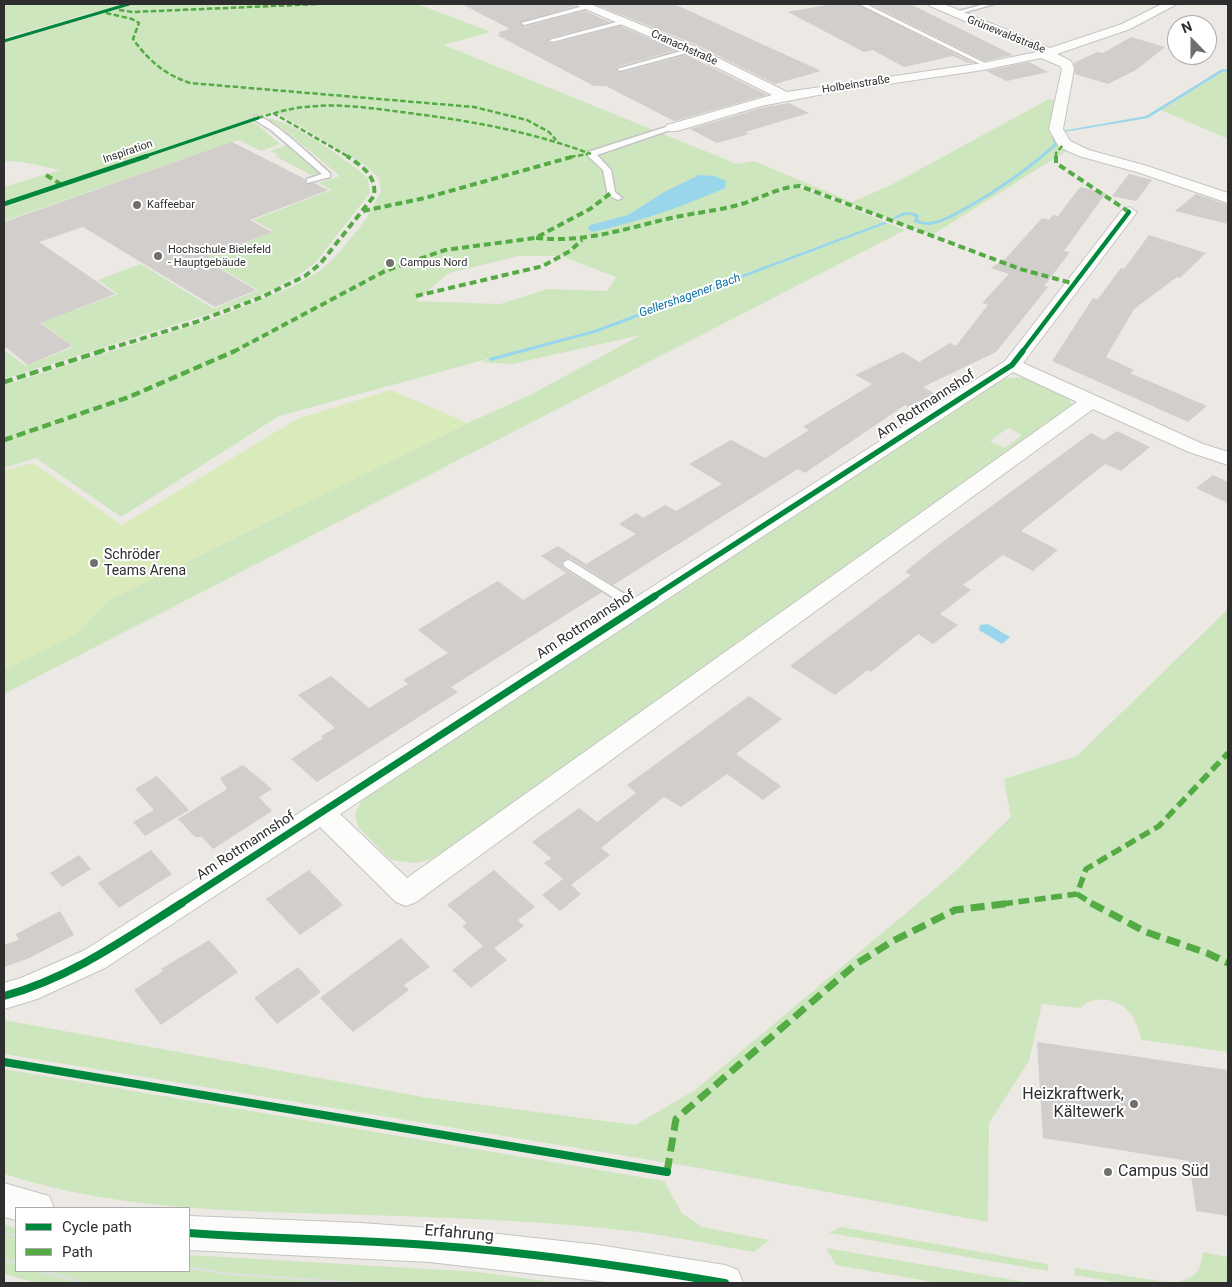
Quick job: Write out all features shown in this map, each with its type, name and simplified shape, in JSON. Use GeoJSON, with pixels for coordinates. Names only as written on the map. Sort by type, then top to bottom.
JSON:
{"type":"FeatureCollection","features":[{"type":"Feature","properties":{"kind":"street","name":"Grünewaldstraße"},"geometry":{"type":"LineString","coordinates":[[934,4],[1047,54]]}},
{"type":"Feature","properties":{"kind":"street","name":"Holbeinstraße"},"geometry":{"type":"LineString","coordinates":[[672,128],[731,109],[785,96],[1047,54],[1114,33],[1171,4]]}},
{"type":"Feature","properties":{"kind":"street","name":"Cranachstraße"},"geometry":{"type":"LineString","coordinates":[[584,5],[692,50],[785,96]]}},
{"type":"Feature","properties":{"kind":"street"},"geometry":{"type":"LineString","coordinates":[[1047,54],[1066,64],[1068,68],[1056,129],[1064,144],[1084,153],[1142,169],[1228,198]]}},
{"type":"Feature","properties":{"kind":"street","name":"Am Rottmannshof"},"geometry":{"type":"LineString","coordinates":[[4,996],[26,990],[95,959],[1012,365],[1129,212]]}},
{"type":"Feature","properties":{"kind":"street"},"geometry":{"type":"LineString","coordinates":[[1012,365],[1196,448],[1228,459]]}},
{"type":"Feature","properties":{"kind":"street"},"geometry":{"type":"LineString","coordinates":[[322,813],[406,894],[1092,400]]}},
{"type":"Feature","properties":{"kind":"street"},"geometry":{"type":"LineString","coordinates":[[4,1200],[33,1207]]}},
{"type":"Feature","properties":{"kind":"street","name":"Erfahrung"},"geometry":{"type":"LineString","coordinates":[[190,1233],[230,1237],[385,1242],[494,1250],[630,1266],[725,1283]]}},
{"type":"Feature","properties":{"kind":"lane"},"geometry":{"type":"LineString","coordinates":[[862,4],[986,65]]}},
{"type":"Feature","properties":{"kind":"lane"},"geometry":{"type":"LineString","coordinates":[[955,14],[991,4]]}},
{"type":"Feature","properties":{"kind":"lane"},"geometry":{"type":"LineString","coordinates":[[524,23],[584,5]]}},
{"type":"Feature","properties":{"kind":"lane"},"geometry":{"type":"LineString","coordinates":[[552,40],[624,22]]}},
{"type":"Feature","properties":{"kind":"lane"},"geometry":{"type":"LineString","coordinates":[[620,69],[692,50]]}},
{"type":"Feature","properties":{"kind":"lane"},"geometry":{"type":"LineString","coordinates":[[258,118],[274,128],[327,175],[310,181]]}},
{"type":"Feature","properties":{"kind":"lane"},"geometry":{"type":"LineString","coordinates":[[618,198],[611,193],[612,186],[604,164],[591,154],[672,128]]}},
{"type":"Feature","properties":{"kind":"lane"},"geometry":{"type":"LineString","coordinates":[[569,564],[637,607]]}},
{"type":"Feature","properties":{"kind":"green space"},"geometry":{"type":"Polygon","coordinates":[[[4,4],[123,4],[4,38],[4,4]]]}},
{"type":"Feature","properties":{"kind":"green space","name":"Campus Nord"},"geometry":{"type":"Polygon","coordinates":[[[135,4],[417,4],[491,32],[444,45],[737,164],[754,161],[852,202],[891,185],[1049,99],[1064,103],[1063,130],[1068,150],[932,235],[799,184],[793,184],[887,223],[597,329],[279,416],[121,517],[36,458],[4,468],[4,385],[216,318],[292,287],[320,271],[339,253],[366,219],[381,191],[379,178],[364,164],[274,111],[247,120],[258,125],[280,144],[261,151],[239,140],[4,221],[4,187],[60,170],[4,161],[4,43],[135,4]],[[519,256],[449,273],[416,301],[500,304],[548,289],[607,291],[616,277],[561,256],[519,256]]]}},
{"type":"Feature","properties":{"kind":"green space"},"geometry":{"type":"Polygon","coordinates":[[[1228,70],[1228,139],[1161,110],[1228,70]]]}},
{"type":"Feature","properties":{"kind":"green space"},"geometry":{"type":"Polygon","coordinates":[[[266,118],[289,125],[304,133],[334,152],[368,178],[370,193],[315,263],[294,278],[261,295],[215,312],[4,379],[4,350],[26,366],[73,347],[23,309],[55,297],[75,310],[117,294],[98,280],[141,264],[214,309],[258,290],[184,247],[213,235],[234,247],[274,231],[253,220],[331,190],[319,183],[340,176],[281,127],[266,118]]]}},
{"type":"Feature","properties":{"kind":"green space"},"geometry":{"type":"Polygon","coordinates":[[[286,145],[319,173],[313,176],[275,156],[278,155],[270,151],[286,145]]]}},
{"type":"Feature","properties":{"kind":"green space"},"geometry":{"type":"Polygon","coordinates":[[[888,223],[905,230],[4,694],[4,670],[78,633],[109,600],[468,423],[530,395],[641,335],[512,364],[480,362],[597,332],[888,223]]]}},
{"type":"Feature","properties":{"kind":"green space"},"geometry":{"type":"Polygon","coordinates":[[[1017,377],[1050,385],[1064,394],[1070,400],[1073,407],[433,859],[415,863],[391,860],[358,827],[355,814],[362,800],[384,783],[1003,379],[1017,377]],[[1008,428],[990,441],[1005,448],[1022,435],[1008,428]]]}},
{"type":"Feature","properties":{"kind":"green space","name":"Schröder Teams Arena"},"geometry":{"type":"Polygon","coordinates":[[[390,390],[468,423],[109,600],[78,633],[4,670],[4,471],[33,463],[122,525],[297,419],[390,390]]]}},
{"type":"Feature","properties":{"kind":"green space"},"geometry":{"type":"Polygon","coordinates":[[[1228,609],[1228,1052],[1142,1040],[1128,1011],[1116,1002],[1108,1000],[1093,1001],[1081,1008],[1042,1004],[1029,1061],[989,1123],[988,1222],[699,1168],[4,1054],[4,1020],[423,1097],[635,1125],[695,1090],[949,877],[1011,817],[1004,779],[1077,756],[1228,609]]]}},
{"type":"Feature","properties":{"kind":"green space"},"geometry":{"type":"Polygon","coordinates":[[[4,1069],[664,1181],[682,1213],[702,1227],[769,1240],[754,1252],[662,1235],[544,1223],[250,1211],[150,1204],[52,1187],[4,1174],[4,1069]]]}},
{"type":"Feature","properties":{"kind":"green space"},"geometry":{"type":"Polygon","coordinates":[[[4,1224],[15,1229],[15,1272],[190,1272],[190,1255],[479,1272],[559,1283],[36,1283],[4,1274],[4,1224]]]}},
{"type":"Feature","properties":{"kind":"green space"},"geometry":{"type":"Polygon","coordinates":[[[841,1227],[1048,1264],[1048,1271],[829,1233],[841,1227]]]}},
{"type":"Feature","properties":{"kind":"green space"},"geometry":{"type":"Polygon","coordinates":[[[826,1248],[1025,1283],[938,1283],[836,1265],[826,1248]]]}},
{"type":"Feature","properties":{"kind":"green space"},"geometry":{"type":"Polygon","coordinates":[[[1203,1252],[1228,1257],[1228,1283],[1175,1283],[1195,1274],[1200,1265],[1203,1252]]]}},
{"type":"Feature","properties":{"kind":"green space"},"geometry":{"type":"Polygon","coordinates":[[[1075,1268],[1173,1283],[1120,1283],[1075,1275],[1075,1268]]]}},
{"type":"Feature","properties":{"kind":"water"},"geometry":{"type":"Polygon","coordinates":[[[699,175],[715,176],[726,181],[725,188],[643,219],[592,232],[588,229],[590,225],[628,215],[666,191],[699,175]]]}},
{"type":"Feature","properties":{"kind":"water"},"geometry":{"type":"Polygon","coordinates":[[[988,624],[1010,637],[1002,644],[979,630],[980,625],[988,624]]]}},
{"type":"Feature","properties":{"kind":"building"},"geometry":{"type":"Polygon","coordinates":[[[462,4],[572,4],[575,6],[519,23],[524,27],[585,11],[610,22],[549,38],[548,42],[552,44],[621,26],[677,50],[616,67],[615,69],[619,73],[687,55],[767,95],[674,121],[606,86],[594,86],[497,35],[501,34],[498,32],[510,29],[462,4]]]}},
{"type":"Feature","properties":{"kind":"building"},"geometry":{"type":"Polygon","coordinates":[[[594,4],[674,4],[821,71],[775,84],[697,45],[594,4]]]}},
{"type":"Feature","properties":{"kind":"building"},"geometry":{"type":"Polygon","coordinates":[[[832,4],[857,4],[973,63],[968,63],[953,56],[904,67],[873,50],[864,52],[788,12],[832,4]]]}},
{"type":"Feature","properties":{"kind":"building"},"geometry":{"type":"Polygon","coordinates":[[[870,4],[910,4],[1013,55],[985,61],[870,4]]]}},
{"type":"Feature","properties":{"kind":"building"},"geometry":{"type":"Polygon","coordinates":[[[1131,37],[1165,47],[1136,70],[1108,84],[1075,74],[1074,63],[1097,52],[1103,53],[1131,37]]]}},
{"type":"Feature","properties":{"kind":"building"},"geometry":{"type":"Polygon","coordinates":[[[1029,62],[1048,72],[1007,81],[986,71],[1029,62]]]}},
{"type":"Feature","properties":{"kind":"building"},"geometry":{"type":"Polygon","coordinates":[[[789,103],[809,113],[745,132],[749,134],[717,143],[690,129],[761,108],[789,103]]]}},
{"type":"Feature","properties":{"kind":"building","name":"Hochschule Bielefeld - Hauptgebäude"},"geometry":{"type":"Polygon","coordinates":[[[232,142],[305,179],[306,184],[314,183],[328,190],[250,220],[272,232],[203,259],[256,290],[215,307],[83,227],[39,242],[115,294],[40,323],[72,346],[28,365],[4,346],[4,222],[232,142]]]}},
{"type":"Feature","properties":{"kind":"building"},"geometry":{"type":"Polygon","coordinates":[[[1129,174],[1152,180],[1136,201],[1112,196],[1129,174]]]}},
{"type":"Feature","properties":{"kind":"building"},"geometry":{"type":"Polygon","coordinates":[[[1080,187],[1106,193],[1064,251],[1070,252],[1044,286],[1048,287],[996,352],[923,387],[935,394],[908,407],[905,405],[805,473],[798,469],[613,585],[570,558],[565,559],[561,563],[564,569],[602,592],[451,687],[458,692],[317,782],[291,759],[323,738],[321,736],[335,728],[298,695],[331,676],[369,708],[408,684],[403,680],[448,653],[418,630],[461,603],[498,581],[523,600],[566,573],[541,556],[558,546],[586,564],[636,534],[619,524],[636,513],[643,518],[665,505],[676,511],[722,484],[689,464],[731,440],[765,458],[809,430],[803,427],[872,384],[855,375],[903,352],[919,362],[950,343],[956,346],[988,305],[982,303],[1009,274],[991,268],[1006,258],[1042,218],[1049,220],[1053,215],[1058,216],[1080,187]]]}},
{"type":"Feature","properties":{"kind":"building"},"geometry":{"type":"Polygon","coordinates":[[[1196,194],[1228,205],[1228,224],[1175,211],[1196,194]]]}},
{"type":"Feature","properties":{"kind":"building"},"geometry":{"type":"Polygon","coordinates":[[[1149,235],[1206,253],[1180,278],[1177,277],[1134,309],[1106,357],[1134,370],[1130,373],[1207,406],[1188,422],[1052,361],[1093,298],[1098,299],[1121,268],[1124,269],[1149,235]]]}},
{"type":"Feature","properties":{"kind":"building"},"geometry":{"type":"Polygon","coordinates":[[[1117,431],[1150,447],[1121,471],[1105,464],[1021,531],[1058,550],[1033,571],[1003,555],[963,585],[971,590],[940,614],[958,625],[933,644],[918,634],[871,672],[868,670],[835,695],[790,666],[911,575],[905,572],[937,546],[1091,433],[1104,440],[1117,431]]]}},
{"type":"Feature","properties":{"kind":"building"},"geometry":{"type":"Polygon","coordinates":[[[1213,475],[1228,482],[1228,503],[1196,488],[1213,475]]]}},
{"type":"Feature","properties":{"kind":"building"},"geometry":{"type":"Polygon","coordinates":[[[749,696],[782,719],[736,754],[781,786],[763,800],[727,774],[681,807],[664,797],[601,848],[610,855],[571,885],[581,894],[560,911],[542,895],[563,879],[544,863],[551,858],[532,842],[579,808],[597,822],[636,793],[627,785],[749,696]]]}},
{"type":"Feature","properties":{"kind":"building"},"geometry":{"type":"Polygon","coordinates":[[[243,765],[272,789],[259,797],[272,811],[213,849],[202,837],[195,837],[178,819],[227,789],[220,778],[243,765]]]}},
{"type":"Feature","properties":{"kind":"building"},"geometry":{"type":"Polygon","coordinates":[[[157,776],[189,810],[145,836],[133,822],[154,810],[135,789],[157,776]]]}},
{"type":"Feature","properties":{"kind":"building"},"geometry":{"type":"Polygon","coordinates":[[[151,850],[172,874],[119,908],[98,883],[151,850]]]}},
{"type":"Feature","properties":{"kind":"building"},"geometry":{"type":"Polygon","coordinates":[[[79,855],[91,869],[62,887],[50,873],[79,855]]]}},
{"type":"Feature","properties":{"kind":"building"},"geometry":{"type":"Polygon","coordinates":[[[309,870],[343,905],[300,935],[266,899],[309,870]]]}},
{"type":"Feature","properties":{"kind":"building"},"geometry":{"type":"Polygon","coordinates":[[[494,870],[535,907],[518,920],[524,926],[494,948],[507,960],[471,988],[452,970],[483,946],[462,926],[467,923],[447,905],[494,870]]]}},
{"type":"Feature","properties":{"kind":"building"},"geometry":{"type":"Polygon","coordinates":[[[60,911],[74,935],[27,959],[4,967],[4,945],[19,940],[16,934],[60,911]]]}},
{"type":"Feature","properties":{"kind":"building"},"geometry":{"type":"Polygon","coordinates":[[[401,938],[430,967],[404,985],[409,990],[353,1032],[320,998],[401,938]]]}},
{"type":"Feature","properties":{"kind":"building"},"geometry":{"type":"Polygon","coordinates":[[[209,940],[238,972],[161,1025],[134,990],[163,971],[161,969],[209,940]]]}},
{"type":"Feature","properties":{"kind":"building"},"geometry":{"type":"Polygon","coordinates":[[[298,967],[321,992],[277,1024],[254,998],[298,967]]]}},
{"type":"Feature","properties":{"kind":"building","name":"Heizkraftwerk, Kältewerk"},"geometry":{"type":"Polygon","coordinates":[[[1037,1042],[1228,1070],[1228,1216],[1196,1211],[1189,1161],[1043,1138],[1037,1042]]]}},
{"type":"Feature","properties":{"kind":"waterway","name":"Gellershagener Bach"},"geometry":{"type":"LineString","coordinates":[[1064,131],[1147,117],[1223,70],[1228,71]]}},
{"type":"Feature","properties":{"kind":"waterway","name":"Gellershagener Bach"},"geometry":{"type":"LineString","coordinates":[[895,218],[908,213],[917,216],[916,221],[929,223],[959,212],[996,190],[1046,153],[1056,144],[1052,132]]}},
{"type":"Feature","properties":{"kind":"waterway","name":"Gellershagener Bach"},"geometry":{"type":"LineString","coordinates":[[491,359],[596,331],[886,223]]}},
{"type":"Feature","properties":{"kind":"tram line"},"geometry":{"type":"LineString","coordinates":[[4,1233],[15,1236]]}},
{"type":"Feature","properties":{"kind":"tram line"},"geometry":{"type":"LineString","coordinates":[[4,1259],[15,1263]]}},
{"type":"Feature","properties":{"kind":"tram line"},"geometry":{"type":"LineString","coordinates":[[190,1268],[229,1274],[357,1283]]}},
{"type":"Feature","properties":{"kind":"tram line"},"geometry":{"type":"LineString","coordinates":[[44,1272],[86,1283]]}},
{"type":"Feature","properties":{"kind":"marked path"},"geometry":{"type":"LineString","coordinates":[[119,10],[133,12],[319,4]]}},
{"type":"Feature","properties":{"kind":"marked path"},"geometry":{"type":"LineString","coordinates":[[106,13],[132,19],[139,23],[133,39],[151,62],[171,76],[190,83],[474,107],[527,120],[549,132],[556,140]]}},
{"type":"Feature","properties":{"kind":"marked path"},"geometry":{"type":"LineString","coordinates":[[258,118],[286,110],[307,107],[376,108],[504,128],[548,139],[591,154]]}},
{"type":"Feature","properties":{"kind":"marked path"},"geometry":{"type":"LineString","coordinates":[[4,382],[196,322],[262,297],[305,276],[320,264],[374,196],[374,181],[372,176],[352,159],[273,113]]}},
{"type":"Feature","properties":{"kind":"marked path"},"geometry":{"type":"LineString","coordinates":[[1064,144],[1056,153],[1056,163],[1129,212]]}},
{"type":"Feature","properties":{"kind":"marked path"},"geometry":{"type":"LineString","coordinates":[[363,211],[425,198],[577,155],[588,154]]}},
{"type":"Feature","properties":{"kind":"marked path"},"geometry":{"type":"LineString","coordinates":[[46,175],[62,185]]}},
{"type":"Feature","properties":{"kind":"marked path"},"geometry":{"type":"LineString","coordinates":[[536,238],[573,240],[605,236],[671,218],[739,205],[776,190],[800,186],[1020,269],[1075,284]]}},
{"type":"Feature","properties":{"kind":"marked path"},"geometry":{"type":"LineString","coordinates":[[4,440],[98,409],[220,359],[362,282],[409,261],[458,247],[535,238],[590,209],[611,193]]}},
{"type":"Feature","properties":{"kind":"marked path"},"geometry":{"type":"LineString","coordinates":[[416,296],[543,266],[570,251],[582,240]]}},
{"type":"Feature","properties":{"kind":"marked path"},"geometry":{"type":"LineString","coordinates":[[667,1172],[676,1119],[856,964],[893,941],[955,910],[1077,894],[1086,869],[1159,826],[1228,753]]}},
{"type":"Feature","properties":{"kind":"marked path"},"geometry":{"type":"LineString","coordinates":[[1077,894],[1134,927],[1170,942],[1207,953],[1228,963]]}},
{"type":"Feature","properties":{"kind":"cycle path"},"geometry":{"type":"LineString","coordinates":[[4,41],[129,4]]}},
{"type":"Feature","properties":{"kind":"cycle path","name":"Inspiration"},"geometry":{"type":"LineString","coordinates":[[4,204],[258,118]]}},
{"type":"Feature","properties":{"kind":"cycle path"},"geometry":{"type":"LineString","coordinates":[[4,996],[26,990],[95,959],[1012,365],[1129,212]]}},
{"type":"Feature","properties":{"kind":"cycle path"},"geometry":{"type":"LineString","coordinates":[[4,1062],[667,1172]]}},
{"type":"Feature","properties":{"kind":"cycle path"},"geometry":{"type":"LineString","coordinates":[[190,1233],[361,1240],[429,1245],[598,1263],[725,1283]]}},
{"type":"Feature","properties":{"kind":"place","name":"Kaffeebar"},"geometry":{"type":"Point","coordinates":[137,205]}},
{"type":"Feature","properties":{"kind":"place","name":"Hochschule Bielefeld - Hauptgebäude"},"geometry":{"type":"Point","coordinates":[158,256]}},
{"type":"Feature","properties":{"kind":"place","name":"Campus Nord"},"geometry":{"type":"Point","coordinates":[390,263]}},
{"type":"Feature","properties":{"kind":"place","name":"Schröder Teams Arena"},"geometry":{"type":"Point","coordinates":[94,563]}},
{"type":"Feature","properties":{"kind":"place","name":"Heizkraftwerk, Kältewerk"},"geometry":{"type":"Point","coordinates":[1134,1104]}},
{"type":"Feature","properties":{"kind":"place","name":"Campus Süd"},"geometry":{"type":"Point","coordinates":[1108,1172]}}]}
